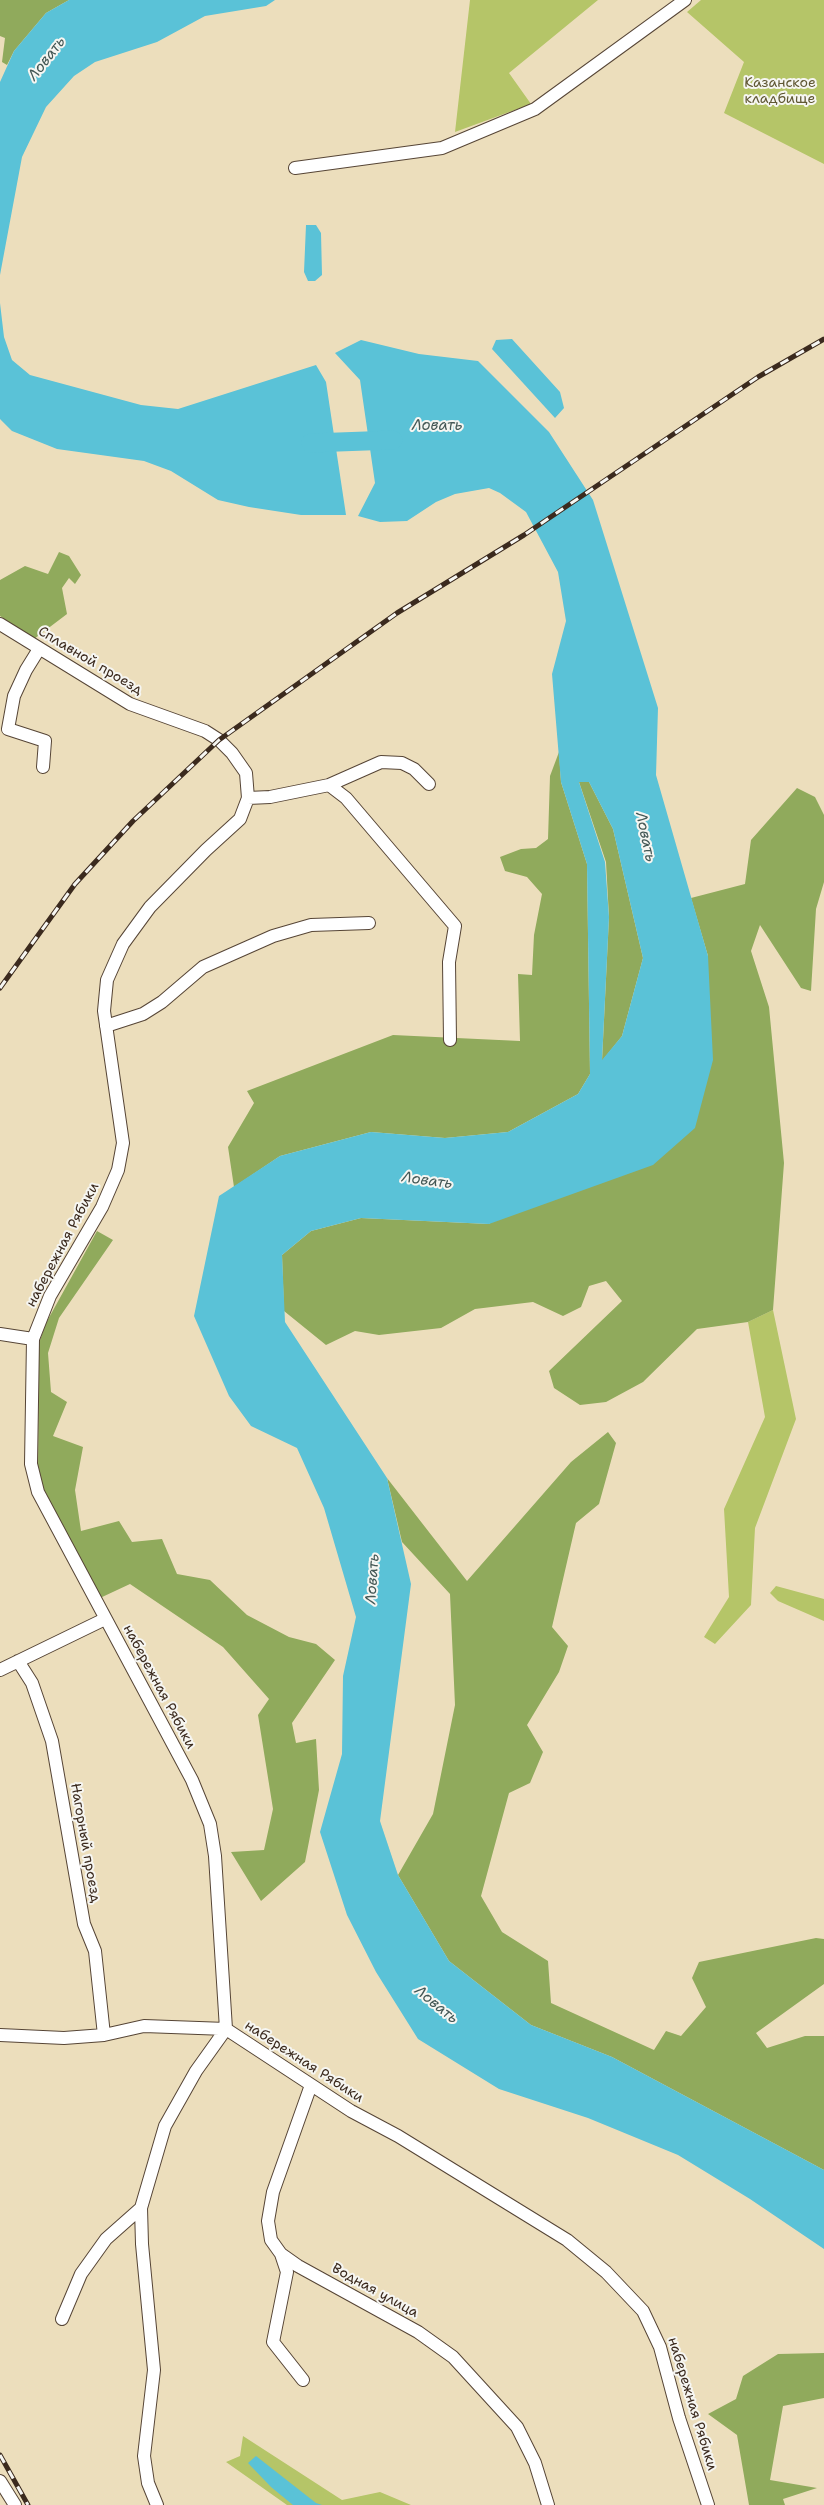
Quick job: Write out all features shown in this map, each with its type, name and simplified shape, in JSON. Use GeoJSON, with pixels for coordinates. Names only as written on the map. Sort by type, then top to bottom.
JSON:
{"type":"FeatureCollection","features":[{"type":"Feature","properties":{"kind":"street"},"geometry":{"type":"LineString","coordinates":[[295,168],[442,148],[535,109],[683,0]]}},
{"type":"Feature","properties":{"kind":"street","name":"Сплавной проезд"},"geometry":{"type":"LineString","coordinates":[[0,624],[130,704],[205,731],[222,742]]}},
{"type":"Feature","properties":{"kind":"street"},"geometry":{"type":"LineString","coordinates":[[39,649],[14,696],[4,730],[45,741],[43,767]]}},
{"type":"Feature","properties":{"kind":"street","name":"набережная Рябики"},"geometry":{"type":"LineString","coordinates":[[222,742],[246,773],[248,798],[240,818],[150,907],[123,944],[107,980],[104,1011],[123,1143],[118,1170],[102,1207],[50,1296],[33,1339],[31,1464],[33,1479],[105,1619],[192,1780],[210,1824],[215,1856],[226,2029],[311,2085],[567,2240],[618,2285],[643,2311],[660,2347],[679,2418],[708,2505]]}},
{"type":"Feature","properties":{"kind":"street"},"geometry":{"type":"LineString","coordinates":[[248,798],[270,797],[329,786],[381,762],[402,763],[414,769],[429,784]]}},
{"type":"Feature","properties":{"kind":"street"},"geometry":{"type":"LineString","coordinates":[[329,786],[346,798],[455,926],[450,962],[450,1040]]}},
{"type":"Feature","properties":{"kind":"street"},"geometry":{"type":"LineString","coordinates":[[106,1026],[143,1014],[162,1002],[203,967],[273,936],[311,925],[370,923]]}},
{"type":"Feature","properties":{"kind":"street"},"geometry":{"type":"LineString","coordinates":[[0,1334],[33,1339]]}},
{"type":"Feature","properties":{"kind":"street"},"geometry":{"type":"LineString","coordinates":[[0,1670],[105,1619]]}},
{"type":"Feature","properties":{"kind":"street","name":"Нагорный проезд"},"geometry":{"type":"LineString","coordinates":[[18,1662],[32,1683],[52,1741],[84,1924],[95,1951],[104,2035]]}},
{"type":"Feature","properties":{"kind":"street"},"geometry":{"type":"LineString","coordinates":[[0,2035],[64,2038],[104,2035],[144,2026],[226,2029]]}},
{"type":"Feature","properties":{"kind":"street"},"geometry":{"type":"LineString","coordinates":[[157,2505],[148,2483],[144,2456],[154,2370],[142,2244],[141,2208],[165,2126],[196,2071],[226,2029]]}},
{"type":"Feature","properties":{"kind":"street"},"geometry":{"type":"LineString","coordinates":[[303,2380],[272,2342],[287,2272],[280,2254],[271,2240],[268,2221],[273,2192],[311,2085]]}},
{"type":"Feature","properties":{"kind":"street"},"geometry":{"type":"LineString","coordinates":[[62,2319],[81,2274],[106,2239],[141,2208]]}},
{"type":"Feature","properties":{"kind":"street","name":"Водная улица"},"geometry":{"type":"LineString","coordinates":[[280,2254],[298,2266],[418,2332],[453,2357],[518,2427],[535,2463],[548,2505]]}},
{"type":"Feature","properties":{"kind":"street"},"geometry":{"type":"LineString","coordinates":[[0,2481],[15,2505]]}},
{"type":"Feature","properties":{"kind":"green space"},"geometry":{"type":"Polygon","coordinates":[[[0,0],[69,0],[46,13],[14,51],[7,65],[2,62],[5,38],[0,36],[0,0]]]}},
{"type":"Feature","properties":{"kind":"green space"},"geometry":{"type":"Polygon","coordinates":[[[470,0],[598,0],[509,73],[531,104],[455,132],[470,0]]]}},
{"type":"Feature","properties":{"kind":"green space","name":"Казанское кладбище"},"geometry":{"type":"Polygon","coordinates":[[[701,0],[824,0],[824,164],[724,113],[744,62],[687,12],[701,0]]]}},
{"type":"Feature","properties":{"kind":"green space"},"geometry":{"type":"Polygon","coordinates":[[[59,552],[69,556],[81,575],[75,584],[69,578],[62,588],[67,614],[34,639],[0,616],[0,580],[25,566],[48,574],[59,552]]]}},
{"type":"Feature","properties":{"kind":"green space"},"geometry":{"type":"Polygon","coordinates":[[[559,752],[561,782],[587,864],[590,1074],[578,1094],[508,1132],[445,1138],[371,1132],[280,1156],[234,1187],[228,1147],[254,1103],[247,1091],[393,1035],[520,1041],[518,974],[532,975],[534,935],[542,894],[527,877],[505,871],[500,857],[521,849],[536,848],[548,839],[550,776],[559,752]]]}},
{"type":"Feature","properties":{"kind":"green space"},"geometry":{"type":"Polygon","coordinates":[[[579,782],[589,782],[613,829],[643,958],[622,1036],[602,1061],[609,917],[606,862],[579,782]]]}},
{"type":"Feature","properties":{"kind":"green space"},"geometry":{"type":"Polygon","coordinates":[[[797,788],[815,797],[824,815],[824,882],[816,909],[811,991],[801,988],[760,925],[751,951],[769,1007],[784,1163],[773,1310],[748,1322],[697,1329],[643,1382],[606,1402],[580,1405],[554,1388],[549,1371],[622,1301],[606,1281],[589,1286],[581,1307],[563,1316],[533,1302],[475,1309],[441,1328],[379,1335],[355,1331],[326,1345],[284,1311],[282,1255],[311,1231],[361,1218],[489,1224],[708,956],[691,898],[745,884],[751,840],[797,788]]]}},
{"type":"Feature","properties":{"kind":"green space"},"geometry":{"type":"Polygon","coordinates":[[[97,1231],[113,1240],[59,1318],[48,1353],[51,1392],[67,1402],[53,1436],[83,1447],[75,1490],[81,1531],[119,1521],[132,1542],[162,1539],[177,1574],[210,1580],[247,1615],[289,1637],[316,1644],[335,1660],[292,1723],[296,1743],[316,1739],[319,1790],[305,1862],[261,1901],[231,1852],[264,1850],[273,1809],[258,1715],[269,1699],[223,1647],[130,1584],[100,1598],[44,1494],[38,1470],[39,1343],[46,1323],[97,1231]]]}},
{"type":"Feature","properties":{"kind":"green space"},"geometry":{"type":"Polygon","coordinates":[[[773,1310],[796,1419],[755,1528],[751,1605],[715,1644],[704,1637],[729,1597],[724,1509],[765,1417],[748,1322],[773,1310]]]}},
{"type":"Feature","properties":{"kind":"green space"},"geometry":{"type":"Polygon","coordinates":[[[608,1432],[616,1443],[599,1504],[576,1523],[552,1627],[568,1646],[559,1672],[527,1725],[543,1752],[530,1783],[509,1793],[481,1896],[502,1932],[548,1961],[551,2003],[654,2050],[666,2031],[681,2036],[706,2007],[692,1978],[699,1962],[816,1938],[824,1939],[824,1984],[756,2033],[767,2048],[805,2036],[824,2036],[824,2170],[612,2057],[531,2025],[449,1961],[398,1875],[433,1814],[455,1705],[450,1594],[402,1542],[387,1478],[467,1581],[571,1462],[608,1432]]]}},
{"type":"Feature","properties":{"kind":"green space"},"geometry":{"type":"Polygon","coordinates":[[[776,1586],[824,1599],[824,1621],[778,1601],[770,1593],[776,1586]]]}},
{"type":"Feature","properties":{"kind":"green space"},"geometry":{"type":"Polygon","coordinates":[[[824,2353],[824,2398],[783,2406],[770,2480],[817,2488],[783,2499],[785,2505],[749,2505],[737,2435],[708,2414],[736,2399],[743,2376],[778,2354],[824,2353]]]}},
{"type":"Feature","properties":{"kind":"green space"},"geometry":{"type":"Polygon","coordinates":[[[243,2436],[342,2500],[380,2492],[411,2505],[287,2505],[226,2462],[240,2456],[243,2436]]]}},
{"type":"Feature","properties":{"kind":"water","name":"Ловать"},"geometry":{"type":"Polygon","coordinates":[[[69,0],[275,0],[266,6],[205,16],[157,42],[95,62],[74,76],[46,107],[22,157],[0,275],[0,82],[14,51],[46,13],[69,0]]]}},
{"type":"Feature","properties":{"kind":"water"},"geometry":{"type":"Polygon","coordinates":[[[306,225],[316,225],[321,233],[322,275],[315,281],[308,281],[304,272],[306,225]]]}},
{"type":"Feature","properties":{"kind":"water"},"geometry":{"type":"Polygon","coordinates":[[[0,303],[4,337],[12,360],[30,375],[141,405],[178,409],[316,365],[326,382],[346,515],[301,515],[218,500],[171,471],[144,461],[57,449],[12,431],[0,419],[0,303]]]}},
{"type":"Feature","properties":{"kind":"water"},"geometry":{"type":"Polygon","coordinates":[[[512,339],[560,392],[564,408],[555,418],[492,349],[496,340],[512,339]]]}},
{"type":"Feature","properties":{"kind":"water","name":"Ловать"},"geometry":{"type":"Polygon","coordinates":[[[361,340],[419,354],[478,361],[549,432],[593,500],[658,708],[656,775],[708,956],[713,1060],[695,1128],[653,1165],[489,1224],[361,1218],[311,1231],[282,1255],[285,1322],[387,1478],[411,1584],[380,1821],[398,1875],[449,1961],[531,2025],[612,2057],[824,2170],[824,2249],[750,2199],[678,2155],[588,2118],[499,2089],[418,2039],[376,1972],[347,1915],[320,1832],[342,1754],[343,1676],[356,1617],[324,1508],[297,1448],[251,1426],[229,1396],[194,1316],[219,1196],[280,1156],[371,1132],[445,1138],[508,1132],[578,1094],[590,1074],[587,864],[561,782],[552,674],[566,621],[558,572],[526,512],[500,493],[489,488],[455,494],[436,502],[407,521],[380,522],[358,516],[375,483],[360,380],[335,353],[361,340]],[[579,782],[605,862],[609,917],[602,1060],[622,1036],[643,958],[613,829],[589,782],[579,782]]]}},
{"type":"Feature","properties":{"kind":"water"},"geometry":{"type":"Polygon","coordinates":[[[256,2456],[316,2503],[322,2505],[293,2505],[271,2487],[248,2463],[256,2456]]]}},
{"type":"Feature","properties":{"kind":"waterway","name":"Ловать"},"geometry":{"type":"LineString","coordinates":[[311,443],[393,440]]}},
{"type":"Feature","properties":{"kind":"railway"},"geometry":{"type":"LineString","coordinates":[[0,988],[75,884],[133,821],[219,740],[397,613],[524,535],[758,377],[824,339]]}},
{"type":"Feature","properties":{"kind":"railway"},"geometry":{"type":"LineString","coordinates":[[0,2455],[28,2505]]}}]}
